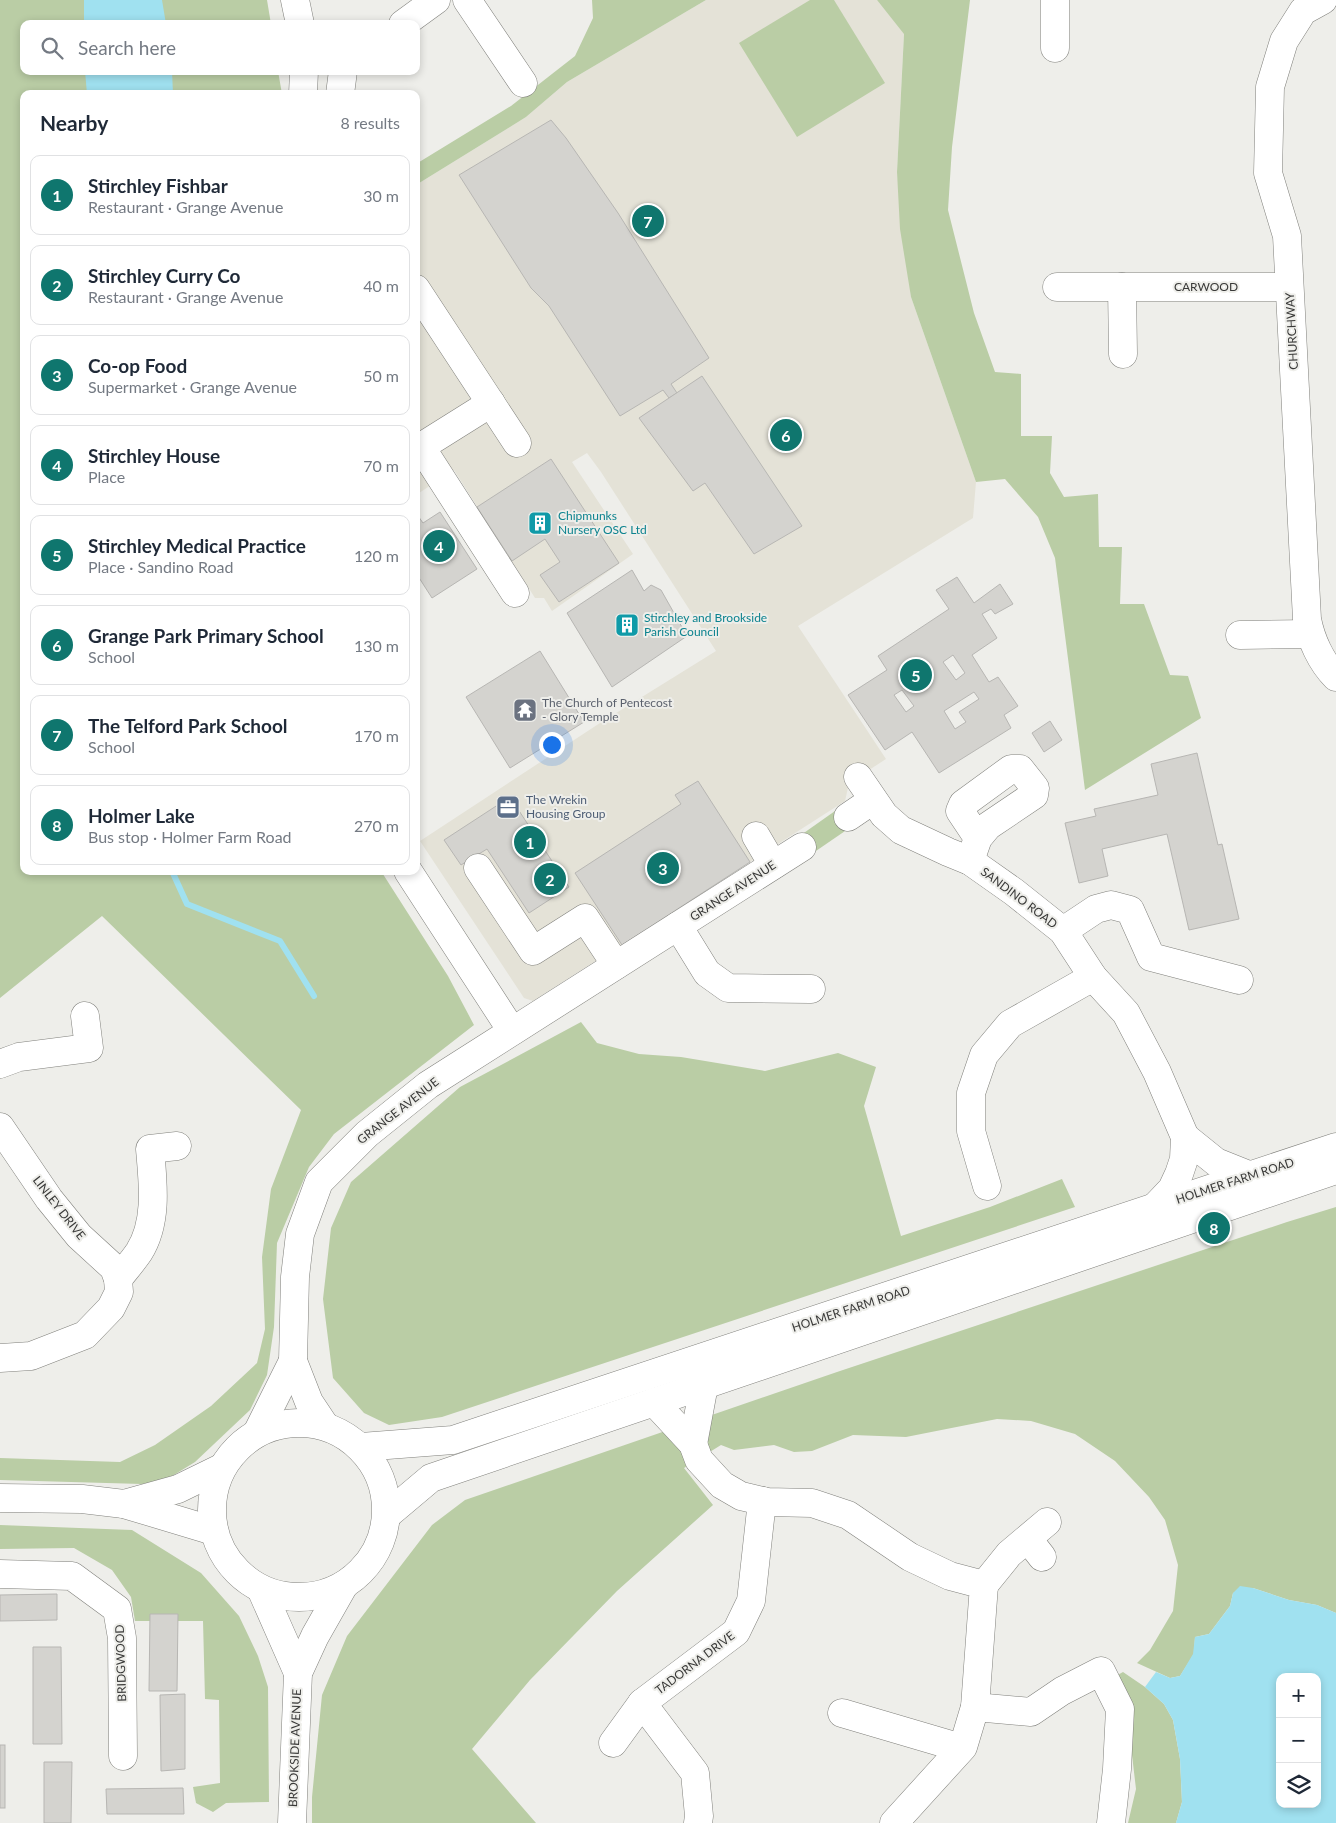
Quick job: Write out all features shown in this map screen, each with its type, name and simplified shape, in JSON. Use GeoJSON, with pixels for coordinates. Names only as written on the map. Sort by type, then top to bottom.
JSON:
{"type":"FeatureCollection","features":[{"type":"Feature","properties":{"kind":"street"},"geometry":{"type":"LineString","coordinates":[[295,0],[299,20]]}},
{"type":"Feature","properties":{"kind":"street"},"geometry":{"type":"LineString","coordinates":[[408,20],[436,0]]}},
{"type":"Feature","properties":{"kind":"street"},"geometry":{"type":"LineString","coordinates":[[467,0],[523,83]]}},
{"type":"Feature","properties":{"kind":"street"},"geometry":{"type":"LineString","coordinates":[[1055,0],[1055,48]]}},
{"type":"Feature","properties":{"kind":"street","name":"CHURCHWAY"},"geometry":{"type":"LineString","coordinates":[[1305,4],[1284,41],[1270,87],[1268,173],[1287,236],[1306,619],[1310,634],[1327,669],[1336,677]]}},
{"type":"Feature","properties":{"kind":"street"},"geometry":{"type":"LineString","coordinates":[[303,90],[304,75]]}},
{"type":"Feature","properties":{"kind":"street"},"geometry":{"type":"LineString","coordinates":[[341,90],[342,75]]}},
{"type":"Feature","properties":{"kind":"street","name":"CARWOOD"},"geometry":{"type":"LineString","coordinates":[[1057,287],[1289,287]]}},
{"type":"Feature","properties":{"kind":"street"},"geometry":{"type":"LineString","coordinates":[[1122,287],[1123,354]]}},
{"type":"Feature","properties":{"kind":"street"},"geometry":{"type":"LineString","coordinates":[[420,295],[517,443]]}},
{"type":"Feature","properties":{"kind":"street"},"geometry":{"type":"LineString","coordinates":[[420,447],[491,403]]}},
{"type":"Feature","properties":{"kind":"street"},"geometry":{"type":"LineString","coordinates":[[420,451],[492,571],[515,593]]}},
{"type":"Feature","properties":{"kind":"street"},"geometry":{"type":"LineString","coordinates":[[1240,635],[1310,634]]}},
{"type":"Feature","properties":{"kind":"street","name":"SANDINO ROAD"},"geometry":{"type":"LineString","coordinates":[[858,776],[884,815],[901,830],[948,852],[974,849],[1014,892],[1063,931],[1093,978],[1126,1013],[1157,1072],[1185,1137],[1184,1159],[1179,1174],[1172,1189],[1153,1208]]}},
{"type":"Feature","properties":{"kind":"street"},"geometry":{"type":"LineString","coordinates":[[848,817],[874,800]]}},
{"type":"Feature","properties":{"kind":"street"},"geometry":{"type":"LineString","coordinates":[[756,836],[773,865]]}},
{"type":"Feature","properties":{"kind":"street","name":"GRANGE AVENUE"},"geometry":{"type":"LineString","coordinates":[[325,1426],[309,1402],[293,1361],[295,1277],[300,1234],[319,1182],[367,1134],[421,1091],[802,847]]}},
{"type":"Feature","properties":{"kind":"street"},"geometry":{"type":"LineString","coordinates":[[478,868],[533,951],[585,918],[616,966]]}},
{"type":"Feature","properties":{"kind":"street"},"geometry":{"type":"LineString","coordinates":[[411,875],[512,1031]]}},
{"type":"Feature","properties":{"kind":"street"},"geometry":{"type":"LineString","coordinates":[[1063,931],[1096,909],[1111,905],[1130,910],[1151,957],[1239,980]]}},
{"type":"Feature","properties":{"kind":"street"},"geometry":{"type":"LineString","coordinates":[[678,926],[707,973],[728,988],[811,989]]}},
{"type":"Feature","properties":{"kind":"street"},"geometry":{"type":"LineString","coordinates":[[987,1186],[971,1131],[971,1093],[984,1055],[1010,1024],[1093,978]]}},
{"type":"Feature","properties":{"kind":"street"},"geometry":{"type":"LineString","coordinates":[[0,1064],[19,1057],[89,1048],[85,1016]]}},
{"type":"Feature","properties":{"kind":"street","name":"LINLEY DRIVE"},"geometry":{"type":"LineString","coordinates":[[0,1127],[49,1199],[78,1236],[114,1268],[118,1280]]}},
{"type":"Feature","properties":{"kind":"street","name":"SANDINO ROAD"},"geometry":{"type":"LineString","coordinates":[[1185,1137],[1216,1162],[1251,1176]]}},
{"type":"Feature","properties":{"kind":"street"},"geometry":{"type":"LineString","coordinates":[[0,1358],[31,1356],[85,1336],[111,1308],[119,1292],[118,1280],[140,1252],[150,1226],[154,1188],[150,1149],[177,1146]]}},
{"type":"Feature","properties":{"kind":"street","name":"HOLMER FARM ROAD"},"geometry":{"type":"LineString","coordinates":[[361,1448],[453,1440],[1336,1147]]}},
{"type":"Feature","properties":{"kind":"street","name":"HOLMER FARM ROAD"},"geometry":{"type":"LineString","coordinates":[[387,1515],[431,1478],[1336,1170]]}},
{"type":"Feature","properties":{"kind":"street","name":"GRANGE AVENUE"},"geometry":{"type":"LineString","coordinates":[[257,1433],[293,1361]]}},
{"type":"Feature","properties":{"kind":"street"},"geometry":{"type":"LineString","coordinates":[[693,1444],[704,1385]]}},
{"type":"Feature","properties":{"kind":"street"},"geometry":{"type":"LineString","coordinates":[[654,1402],[693,1444],[699,1460],[722,1484],[741,1496],[762,1501],[812,1503],[848,1516],[910,1557],[950,1576],[984,1584]]}},
{"type":"Feature","properties":{"kind":"street"},"geometry":{"type":"LineString","coordinates":[[302,1422],[325,1426],[344,1435],[361,1448],[376,1467],[385,1490],[387,1515],[380,1543],[366,1567],[344,1585],[317,1596],[289,1597],[261,1589],[245,1579],[231,1565],[221,1550],[214,1531],[211,1512],[213,1494],[221,1468],[241,1444],[257,1433],[279,1424],[302,1422]]}},
{"type":"Feature","properties":{"kind":"street"},"geometry":{"type":"LineString","coordinates":[[124,1504],[178,1489],[221,1468]]}},
{"type":"Feature","properties":{"kind":"street"},"geometry":{"type":"LineString","coordinates":[[0,1498],[82,1499],[124,1504],[214,1531]]}},
{"type":"Feature","properties":{"kind":"street","name":"TADORNA DRIVE"},"geometry":{"type":"LineString","coordinates":[[613,1742],[642,1703],[736,1632],[751,1601],[762,1501]]}},
{"type":"Feature","properties":{"kind":"street"},"geometry":{"type":"LineString","coordinates":[[894,1823],[961,1748],[975,1707],[984,1584],[1010,1554],[1039,1540]]}},
{"type":"Feature","properties":{"kind":"street","name":"BRIDGWOOD"},"geometry":{"type":"LineString","coordinates":[[0,1574],[72,1576],[117,1609],[122,1638],[123,1756]]}},
{"type":"Feature","properties":{"kind":"street","name":"BROOKSIDE AVENUE"},"geometry":{"type":"LineString","coordinates":[[292,1823],[298,1674],[315,1636],[344,1585]]}},
{"type":"Feature","properties":{"kind":"street","name":"BROOKSIDE AVENUE"},"geometry":{"type":"LineString","coordinates":[[261,1589],[298,1674]]}},
{"type":"Feature","properties":{"kind":"street"},"geometry":{"type":"LineString","coordinates":[[975,1707],[1031,1712],[1062,1691],[1101,1671],[1120,1709],[1117,1769],[1111,1823]]}},
{"type":"Feature","properties":{"kind":"street","name":"TADORNA DRIVE"},"geometry":{"type":"LineString","coordinates":[[642,1703],[696,1774],[698,1823]]}},
{"type":"Feature","properties":{"kind":"street"},"geometry":{"type":"LineString","coordinates":[[842,1713],[961,1748]]}},
{"type":"Feature","properties":{"kind":"shaded area"},"geometry":{"type":"Polygon","coordinates":[[[706,0],[877,0],[904,33],[897,172],[911,297],[976,482],[973,518],[798,626],[886,759],[849,783],[845,801],[533,1001],[524,998],[420,841],[600,723],[716,651],[587,453],[572,462],[633,554],[552,611],[544,598],[535,598],[454,470],[420,492],[420,183],[526,117],[567,82],[706,0]]]}},
{"type":"Feature","properties":{"kind":"green space"},"geometry":{"type":"Polygon","coordinates":[[[0,0],[267,0],[270,20],[20,20],[20,75],[279,75],[281,90],[20,90],[20,875],[384,875],[448,976],[474,1025],[334,1134],[309,1167],[277,1243],[274,1327],[267,1375],[250,1410],[195,1462],[164,1481],[142,1484],[0,1480],[0,1458],[120,1462],[155,1445],[211,1406],[257,1363],[265,1329],[262,1257],[271,1189],[301,1110],[102,916],[0,998],[0,0]]]}},
{"type":"Feature","properties":{"kind":"green space"},"geometry":{"type":"Polygon","coordinates":[[[592,0],[706,0],[567,82],[526,117],[420,183],[420,162],[511,106],[575,56],[593,18],[592,0]]]}},
{"type":"Feature","properties":{"kind":"green space"},"geometry":{"type":"Polygon","coordinates":[[[810,0],[834,0],[885,83],[797,137],[739,43],[810,0]]]}},
{"type":"Feature","properties":{"kind":"green space"},"geometry":{"type":"Polygon","coordinates":[[[877,0],[970,0],[952,147],[948,210],[974,313],[995,372],[1021,374],[1021,436],[1052,436],[1050,473],[1064,497],[1098,494],[1099,547],[1122,547],[1120,604],[1144,604],[1170,675],[1188,676],[1201,718],[1085,790],[1055,558],[1038,517],[1005,479],[976,482],[911,297],[900,229],[897,172],[904,34],[877,0]]]}},
{"type":"Feature","properties":{"kind":"green space"},"geometry":{"type":"Polygon","coordinates":[[[835,811],[848,829],[813,853],[801,835],[835,811]]]}},
{"type":"Feature","properties":{"kind":"green space"},"geometry":{"type":"Polygon","coordinates":[[[581,1022],[597,1043],[639,1054],[681,1057],[765,1071],[838,1053],[876,1067],[864,1106],[901,1236],[990,1207],[1062,1179],[1075,1207],[442,1417],[389,1425],[364,1413],[333,1378],[323,1299],[331,1228],[351,1182],[460,1087],[581,1022]]]}},
{"type":"Feature","properties":{"kind":"green space"},"geometry":{"type":"Polygon","coordinates":[[[1336,1207],[1336,1613],[1317,1605],[1289,1600],[1253,1588],[1233,1593],[1230,1606],[1209,1634],[1195,1637],[1194,1654],[1180,1676],[1170,1678],[1137,1663],[1150,1650],[1173,1611],[1178,1565],[1165,1520],[1149,1497],[1115,1461],[1075,1434],[1031,1421],[997,1419],[906,1437],[853,1435],[812,1451],[794,1452],[774,1445],[734,1450],[721,1445],[684,1468],[713,1505],[617,1591],[530,1680],[472,1749],[536,1823],[312,1823],[312,1797],[322,1695],[347,1636],[432,1525],[465,1500],[837,1372],[1336,1207]]]}},
{"type":"Feature","properties":{"kind":"green space"},"geometry":{"type":"Polygon","coordinates":[[[0,1525],[132,1530],[201,1573],[239,1616],[258,1656],[268,1687],[269,1802],[226,1803],[213,1812],[196,1803],[193,1787],[220,1783],[219,1700],[205,1699],[203,1621],[135,1621],[131,1597],[112,1570],[74,1548],[0,1549],[0,1525]]]}},
{"type":"Feature","properties":{"kind":"green space"},"geometry":{"type":"Polygon","coordinates":[[[1123,1672],[1145,1687],[1164,1704],[1173,1720],[1180,1759],[1182,1802],[1176,1823],[1128,1823],[1136,1789],[1130,1738],[1103,1683],[1123,1672]]]}},
{"type":"Feature","properties":{"kind":"water"},"geometry":{"type":"Polygon","coordinates":[[[84,0],[162,0],[165,20],[84,20],[84,0]]]}},
{"type":"Feature","properties":{"kind":"water"},"geometry":{"type":"Polygon","coordinates":[[[85,75],[172,75],[173,90],[87,90],[85,75]]]}},
{"type":"Feature","properties":{"kind":"water"},"geometry":{"type":"Polygon","coordinates":[[[1240,1586],[1253,1588],[1289,1600],[1317,1605],[1336,1613],[1336,1823],[1176,1823],[1182,1802],[1180,1759],[1173,1720],[1164,1704],[1145,1687],[1156,1672],[1170,1678],[1180,1676],[1193,1654],[1195,1637],[1209,1634],[1230,1606],[1233,1593],[1240,1586]]]}},
{"type":"Feature","properties":{"kind":"building"},"geometry":{"type":"Polygon","coordinates":[[[551,120],[566,138],[618,213],[709,358],[671,384],[677,393],[669,398],[663,390],[620,416],[549,306],[531,288],[459,175],[551,120]]]}},
{"type":"Feature","properties":{"kind":"building"},"geometry":{"type":"Polygon","coordinates":[[[702,376],[802,526],[754,554],[705,483],[693,491],[639,418],[702,376]]]}},
{"type":"Feature","properties":{"kind":"building","name":"Chipmunks Nursery OSC Ltd"},"geometry":{"type":"Polygon","coordinates":[[[551,459],[619,563],[559,602],[540,575],[560,562],[545,539],[512,561],[477,507],[551,459]]]}},
{"type":"Feature","properties":{"kind":"building"},"geometry":{"type":"Polygon","coordinates":[[[440,512],[477,569],[432,598],[420,579],[420,519],[423,523],[440,512]]]}},
{"type":"Feature","properties":{"kind":"building","name":"Stirchley and Brookside Parish Council"},"geometry":{"type":"Polygon","coordinates":[[[632,570],[644,591],[651,585],[661,590],[687,636],[612,687],[567,613],[632,570]]]}},
{"type":"Feature","properties":{"kind":"building"},"geometry":{"type":"Polygon","coordinates":[[[957,577],[974,603],[1000,584],[1013,604],[995,614],[991,609],[982,614],[997,638],[972,655],[989,682],[998,677],[1018,706],[1004,715],[1011,728],[939,773],[912,732],[885,750],[848,695],[887,670],[878,656],[949,609],[936,590],[957,577]],[[953,655],[943,662],[956,680],[965,673],[953,655]],[[902,690],[894,695],[906,712],[914,706],[902,690]],[[974,692],[944,711],[955,729],[966,722],[959,712],[979,699],[974,692]]]}},
{"type":"Feature","properties":{"kind":"building","name":"The Church of Pentecost - Glory Temple"},"geometry":{"type":"Polygon","coordinates":[[[540,651],[584,722],[510,768],[466,697],[540,651]]]}},
{"type":"Feature","properties":{"kind":"building"},"geometry":{"type":"Polygon","coordinates":[[[1050,721],[1062,740],[1044,752],[1032,733],[1050,721]]]}},
{"type":"Feature","properties":{"kind":"building"},"geometry":{"type":"Polygon","coordinates":[[[1197,753],[1218,845],[1222,844],[1239,919],[1189,930],[1167,834],[1102,849],[1108,876],[1079,883],[1065,823],[1096,816],[1094,809],[1158,795],[1151,764],[1197,753]]]}},
{"type":"Feature","properties":{"kind":"building"},"geometry":{"type":"Polygon","coordinates":[[[698,781],[750,862],[622,945],[575,873],[681,804],[675,795],[698,781]]]}},
{"type":"Feature","properties":{"kind":"building"},"geometry":{"type":"Polygon","coordinates":[[[510,797],[569,887],[529,913],[487,849],[461,865],[444,840],[510,797]]]}},
{"type":"Feature","properties":{"kind":"building"},"geometry":{"type":"Polygon","coordinates":[[[57,1594],[57,1620],[0,1621],[0,1595],[57,1594]]]}},
{"type":"Feature","properties":{"kind":"building"},"geometry":{"type":"Polygon","coordinates":[[[150,1614],[178,1614],[177,1691],[149,1691],[150,1614]]]}},
{"type":"Feature","properties":{"kind":"building"},"geometry":{"type":"Polygon","coordinates":[[[33,1647],[61,1647],[62,1744],[33,1744],[33,1647]]]}},
{"type":"Feature","properties":{"kind":"building"},"geometry":{"type":"Polygon","coordinates":[[[185,1694],[185,1769],[161,1771],[160,1695],[185,1694]]]}},
{"type":"Feature","properties":{"kind":"building"},"geometry":{"type":"Polygon","coordinates":[[[0,1745],[5,1745],[5,1808],[0,1808],[0,1745]]]}},
{"type":"Feature","properties":{"kind":"building"},"geometry":{"type":"Polygon","coordinates":[[[44,1762],[72,1762],[71,1823],[44,1823],[44,1762]]]}},
{"type":"Feature","properties":{"kind":"building"},"geometry":{"type":"Polygon","coordinates":[[[183,1788],[184,1814],[107,1814],[106,1789],[183,1788]]]}},
{"type":"Feature","properties":{"kind":"waterway"},"geometry":{"type":"LineString","coordinates":[[174,875],[187,904],[280,941],[314,996]]}},
{"type":"Feature","properties":{"kind":"place","name":"The Telford Park School"},"geometry":{"type":"Point","coordinates":[648,221]}},
{"type":"Feature","properties":{"kind":"place","name":"Grange Park Primary School"},"geometry":{"type":"Point","coordinates":[786,435]}},
{"type":"Feature","properties":{"kind":"place","name":"Chipmunks Nursery OSC Ltd"},"geometry":{"type":"Point","coordinates":[540,523]}},
{"type":"Feature","properties":{"kind":"place","name":"Stirchley House"},"geometry":{"type":"Point","coordinates":[439,546]}},
{"type":"Feature","properties":{"kind":"place","name":"Stirchley and Brookside Parish Council"},"geometry":{"type":"Point","coordinates":[627,625]}},
{"type":"Feature","properties":{"kind":"place","name":"Stirchley Medical Practice"},"geometry":{"type":"Point","coordinates":[916,675]}},
{"type":"Feature","properties":{"kind":"place","name":"The Church of Pentecost - Glory Temple"},"geometry":{"type":"Point","coordinates":[525,710]}},
{"type":"Feature","properties":{"kind":"place","name":"The Wrekin Housing Group"},"geometry":{"type":"Point","coordinates":[508,807]}},
{"type":"Feature","properties":{"kind":"place","name":"Stirchley Fishbar"},"geometry":{"type":"Point","coordinates":[530,842]}},
{"type":"Feature","properties":{"kind":"place","name":"Co-op Food"},"geometry":{"type":"Point","coordinates":[663,868]}},
{"type":"Feature","properties":{"kind":"place","name":"Stirchley Curry Co"},"geometry":{"type":"Point","coordinates":[550,879]}},
{"type":"Feature","properties":{"kind":"place","name":"Holmer Lake"},"geometry":{"type":"Point","coordinates":[1214,1228]}}]}
